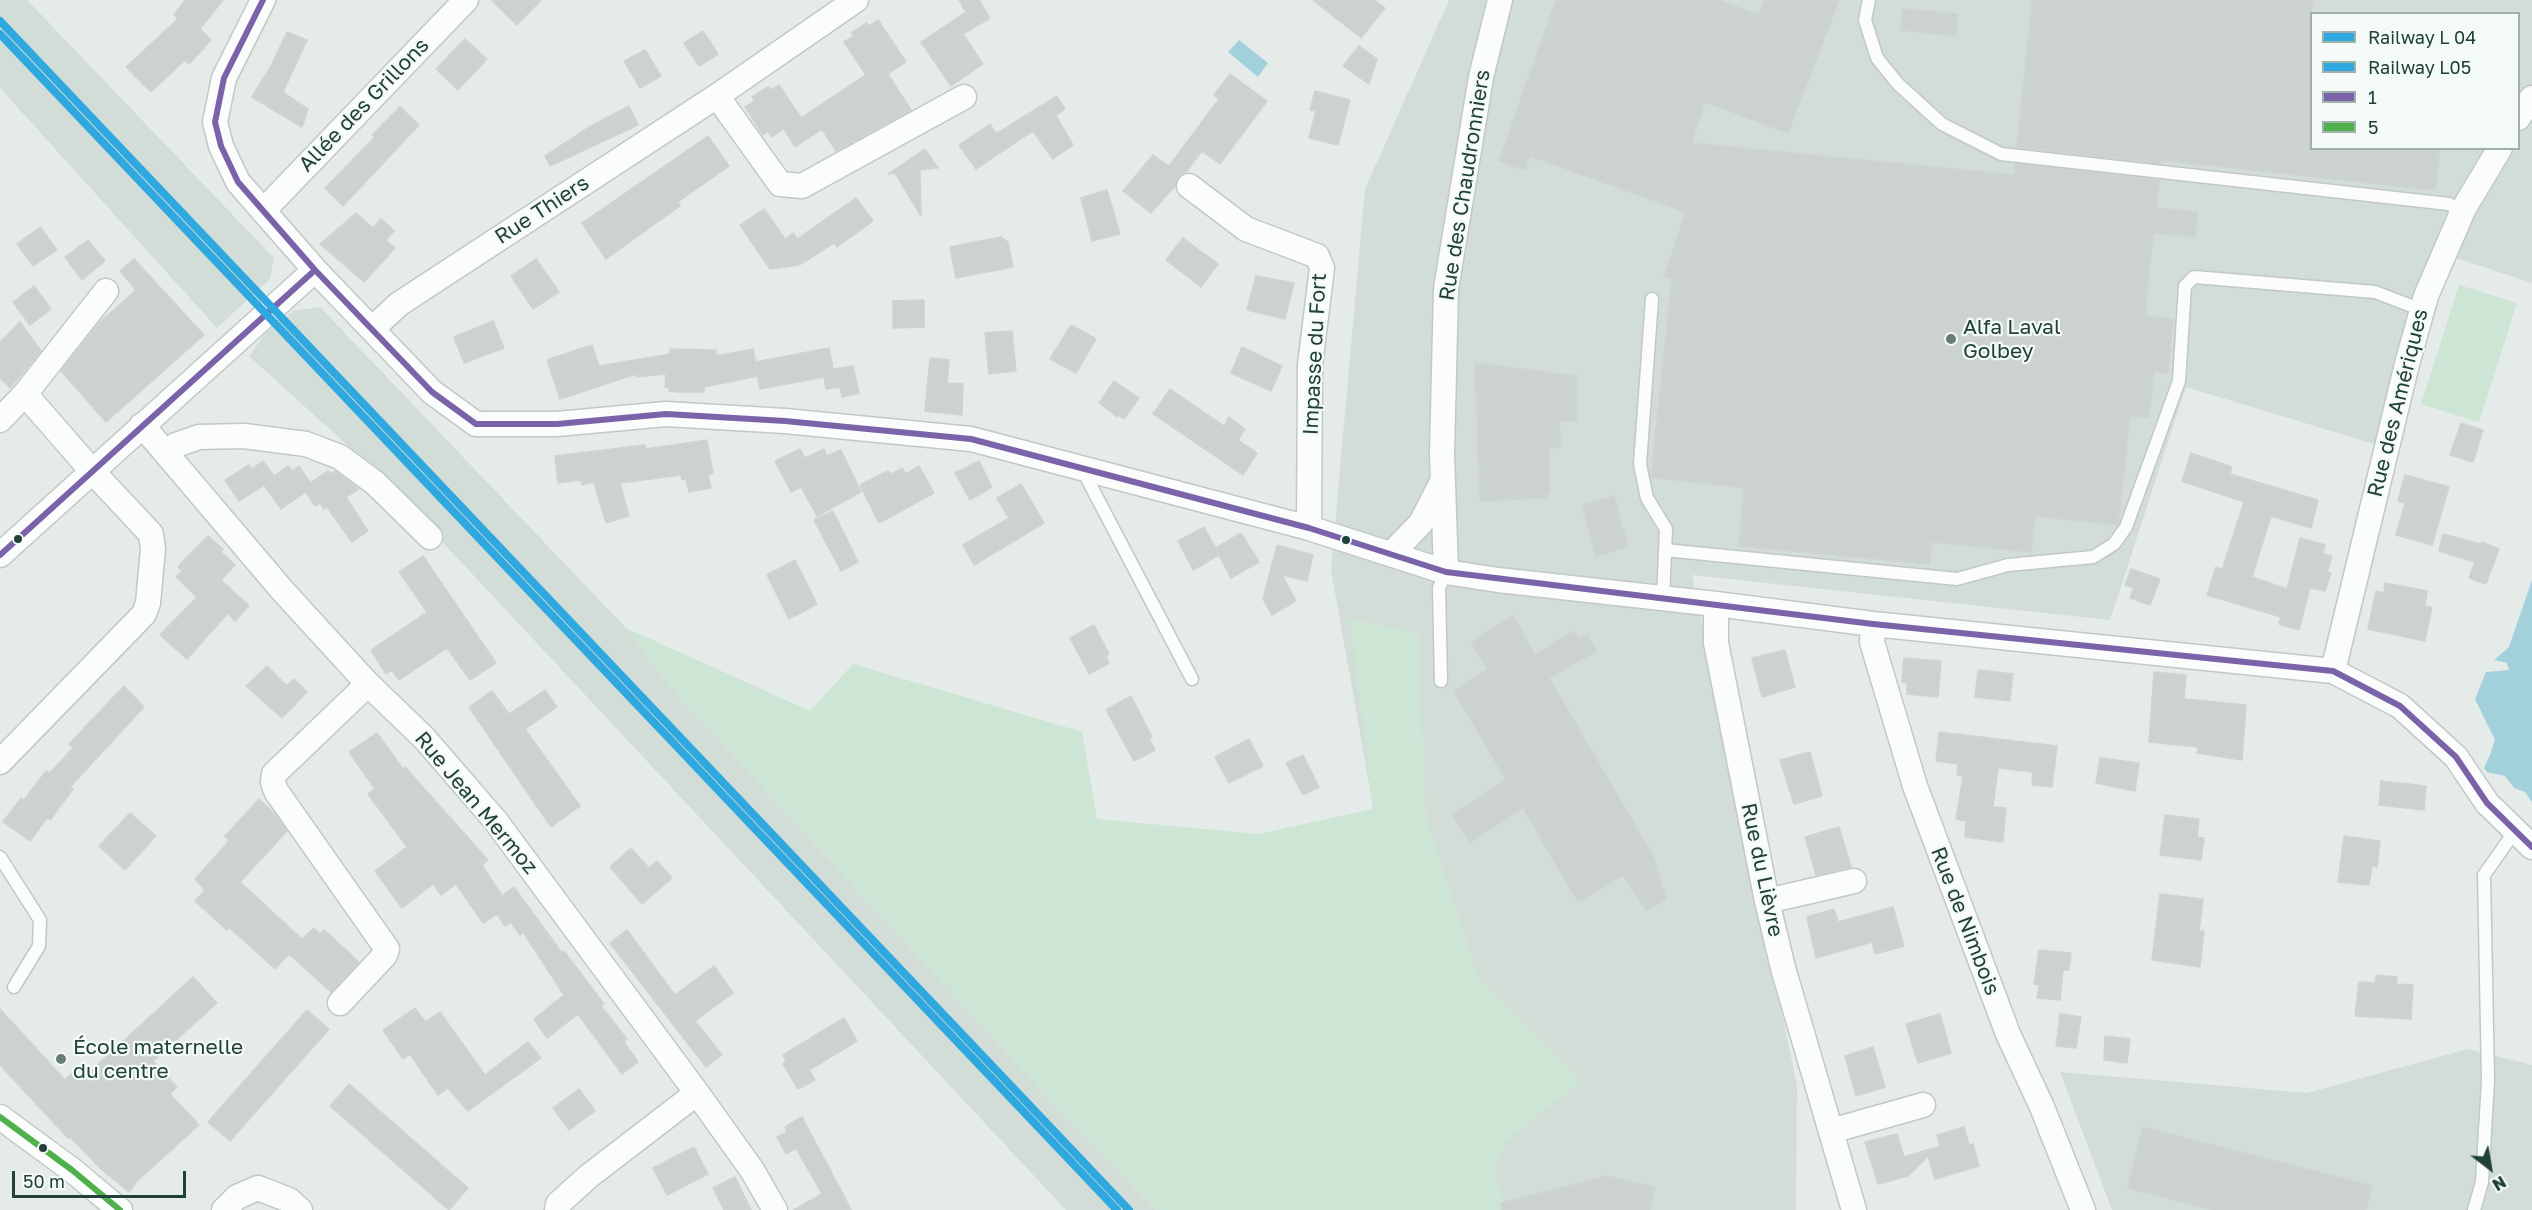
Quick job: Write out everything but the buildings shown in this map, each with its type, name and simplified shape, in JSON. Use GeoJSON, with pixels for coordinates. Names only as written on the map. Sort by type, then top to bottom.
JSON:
{"type":"FeatureCollection","features":[{"type":"Feature","properties":{"kind":"street"},"geometry":{"type":"LineString","coordinates":[[263,0],[224,78],[215,122],[221,146],[238,182],[315,270],[432,392],[476,424],[557,424],[666,414],[785,421],[971,439],[1309,528],[1446,572],[1508,582],[1716,604],[1873,624],[2333,671],[2400,706],[2456,757],[2487,802],[2532,848]]}},
{"type":"Feature","properties":{"kind":"street","name":"Allée des Grillons"},"geometry":{"type":"LineString","coordinates":[[263,211],[466,0]]}},
{"type":"Feature","properties":{"kind":"street","name":"Rue Thiers"},"geometry":{"type":"LineString","coordinates":[[372,330],[399,304],[717,96],[856,0]]}},
{"type":"Feature","properties":{"kind":"street","name":"Rue des Chaudronniers"},"geometry":{"type":"LineString","coordinates":[[1446,572],[1443,480],[1446,289],[1481,77],[1500,0]]}},
{"type":"Feature","properties":{"kind":"street"},"geometry":{"type":"LineString","coordinates":[[717,96],[780,184],[802,186],[964,97]]}},
{"type":"Feature","properties":{"kind":"street"},"geometry":{"type":"LineString","coordinates":[[2520,115],[2532,98]]}},
{"type":"Feature","properties":{"kind":"street","name":"Rue des Amériques"},"geometry":{"type":"LineString","coordinates":[[2333,671],[2407,364],[2426,296],[2462,213],[2499,150]]}},
{"type":"Feature","properties":{"kind":"street","name":"Impasse du Fort"},"geometry":{"type":"LineString","coordinates":[[1189,186],[1246,229],[1317,256],[1322,268],[1310,365],[1309,528]]}},
{"type":"Feature","properties":{"kind":"street"},"geometry":{"type":"LineString","coordinates":[[0,555],[315,270]]}},
{"type":"Feature","properties":{"kind":"street"},"geometry":{"type":"LineString","coordinates":[[0,420],[25,394],[106,291]]}},
{"type":"Feature","properties":{"kind":"street"},"geometry":{"type":"LineString","coordinates":[[0,762],[144,614],[148,603],[153,549],[151,534],[25,394]]}},
{"type":"Feature","properties":{"kind":"street","name":"Rue Jean Mermoz"},"geometry":{"type":"LineString","coordinates":[[142,426],[167,452],[282,590],[368,684],[424,738],[495,820],[697,1092],[752,1170],[774,1210]]}},
{"type":"Feature","properties":{"kind":"street"},"geometry":{"type":"LineString","coordinates":[[167,452],[176,445],[199,437],[244,436],[306,444],[340,457],[366,477],[430,537]]}},
{"type":"Feature","properties":{"kind":"street","name":"Rue des Chaudronniers"},"geometry":{"type":"LineString","coordinates":[[1391,554],[1421,524],[1443,480]]}},
{"type":"Feature","properties":{"kind":"street","name":"Rue du Lièvre"},"geometry":{"type":"LineString","coordinates":[[1716,604],[1716,644],[1767,901],[1783,968],[1854,1210]]}},
{"type":"Feature","properties":{"kind":"street","name":"Rue de Nimbois"},"geometry":{"type":"LineString","coordinates":[[1873,624],[1872,642],[1915,786],[2008,1034],[2042,1107],[2083,1210]]}},
{"type":"Feature","properties":{"kind":"street"},"geometry":{"type":"LineString","coordinates":[[340,1003],[385,955],[387,948],[276,791],[273,782],[274,774],[368,684]]}},
{"type":"Feature","properties":{"kind":"street"},"geometry":{"type":"LineString","coordinates":[[1767,901],[1854,881]]}},
{"type":"Feature","properties":{"kind":"street"},"geometry":{"type":"LineString","coordinates":[[557,1210],[558,1204],[589,1176],[697,1092]]}},
{"type":"Feature","properties":{"kind":"street"},"geometry":{"type":"LineString","coordinates":[[1831,1131],[1923,1105]]}},
{"type":"Feature","properties":{"kind":"street"},"geometry":{"type":"LineString","coordinates":[[0,1117],[72,1170],[120,1210]]}},
{"type":"Feature","properties":{"kind":"street"},"geometry":{"type":"LineString","coordinates":[[225,1210],[237,1197],[258,1188],[289,1200],[300,1210]]}},
{"type":"Feature","properties":{"kind":"lane"},"geometry":{"type":"LineString","coordinates":[[1869,0],[1865,20],[1877,58],[1898,84],[1942,124],[2001,154],[2449,204],[2462,213]]}},
{"type":"Feature","properties":{"kind":"lane"},"geometry":{"type":"LineString","coordinates":[[1665,550],[1957,579],[2008,565],[2093,557],[2114,543],[2126,527],[2179,381],[2185,286],[2193,277],[2375,292],[2422,310]]}},
{"type":"Feature","properties":{"kind":"lane"},"geometry":{"type":"LineString","coordinates":[[1652,299],[1640,464],[1647,498],[1666,528],[1663,599]]}},
{"type":"Feature","properties":{"kind":"lane"},"geometry":{"type":"LineString","coordinates":[[1082,469],[1192,679]]}},
{"type":"Feature","properties":{"kind":"lane"},"geometry":{"type":"LineString","coordinates":[[1441,681],[1439,588],[1446,572]]}},
{"type":"Feature","properties":{"kind":"lane"},"geometry":{"type":"LineString","coordinates":[[2474,1210],[2482,1182],[2488,1080],[2484,875],[2515,831]]}},
{"type":"Feature","properties":{"kind":"lane"},"geometry":{"type":"LineString","coordinates":[[0,857],[40,920],[39,946],[14,987]]}},
{"type":"Feature","properties":{"kind":"shaded area"},"geometry":{"type":"Polygon","coordinates":[[[0,0],[27,0],[274,258],[270,279],[217,328],[0,88],[0,0]]]}},
{"type":"Feature","properties":{"kind":"shaded area"},"geometry":{"type":"Polygon","coordinates":[[[1449,0],[2532,0],[2532,283],[2456,258],[2374,444],[2186,387],[2110,620],[1692,575],[1797,1086],[1796,1210],[1445,1210],[1331,570],[1365,189],[1449,0]]]}},
{"type":"Feature","properties":{"kind":"shaded area"},"geometry":{"type":"Polygon","coordinates":[[[320,307],[626,628],[669,685],[1037,1086],[1156,1210],[1066,1210],[378,473],[249,356],[265,334],[293,311],[320,307]]]}},
{"type":"Feature","properties":{"kind":"shaded area"},"geometry":{"type":"Polygon","coordinates":[[[2468,1049],[2532,1065],[2532,1210],[2112,1210],[2060,1072],[2307,1093],[2468,1049]]]}},
{"type":"Feature","properties":{"kind":"green space"},"geometry":{"type":"Polygon","coordinates":[[[2459,285],[2517,303],[2479,422],[2421,404],[2459,285]]]}},
{"type":"Feature","properties":{"kind":"green space"},"geometry":{"type":"Polygon","coordinates":[[[1350,619],[1418,633],[1426,817],[1478,977],[1582,1081],[1505,1142],[1494,1175],[1508,1210],[1156,1210],[1037,1086],[669,685],[626,628],[810,711],[853,664],[1082,732],[1097,819],[1258,834],[1373,809],[1350,619]]]}},
{"type":"Feature","properties":{"kind":"water"},"geometry":{"type":"Polygon","coordinates":[[[1239,40],[1268,63],[1258,77],[1228,52],[1239,40]]]}},
{"type":"Feature","properties":{"kind":"water"},"geometry":{"type":"Polygon","coordinates":[[[2532,580],[2532,802],[2525,792],[2514,788],[2505,776],[2487,772],[2484,768],[2495,740],[2475,699],[2486,672],[2509,670],[2507,663],[2494,660],[2509,647],[2532,580]]]}},
{"type":"Feature","properties":{"kind":"transit line","name":"1"},"geometry":{"type":"LineString","coordinates":[[263,0],[224,78],[215,122],[221,146],[238,182],[315,270],[432,392],[476,424],[557,424],[666,414],[785,421],[971,439],[1309,528],[1446,572],[1873,624],[2333,671],[2400,706],[2456,757],[2487,803],[2532,847]]}},
{"type":"Feature","properties":{"kind":"transit line"},"geometry":{"type":"LineString","coordinates":[[0,21],[1129,1210]]}},
{"type":"Feature","properties":{"kind":"transit line","name":"1"},"geometry":{"type":"LineString","coordinates":[[0,555],[315,270]]}},
{"type":"Feature","properties":{"kind":"transit line","name":"5"},"geometry":{"type":"LineString","coordinates":[[0,1117],[72,1170],[120,1210]]}},
{"type":"Feature","properties":{"kind":"rail line","name":"L05"},"geometry":{"type":"LineString","coordinates":[[0,34],[1117,1210]]}},
{"type":"Feature","properties":{"kind":"place","name":"Alfa Laval Golbey"},"geometry":{"type":"Point","coordinates":[1951,339]}},
{"type":"Feature","properties":{"kind":"place","name":"École maternelle du centre"},"geometry":{"type":"Point","coordinates":[61,1059]}}]}
